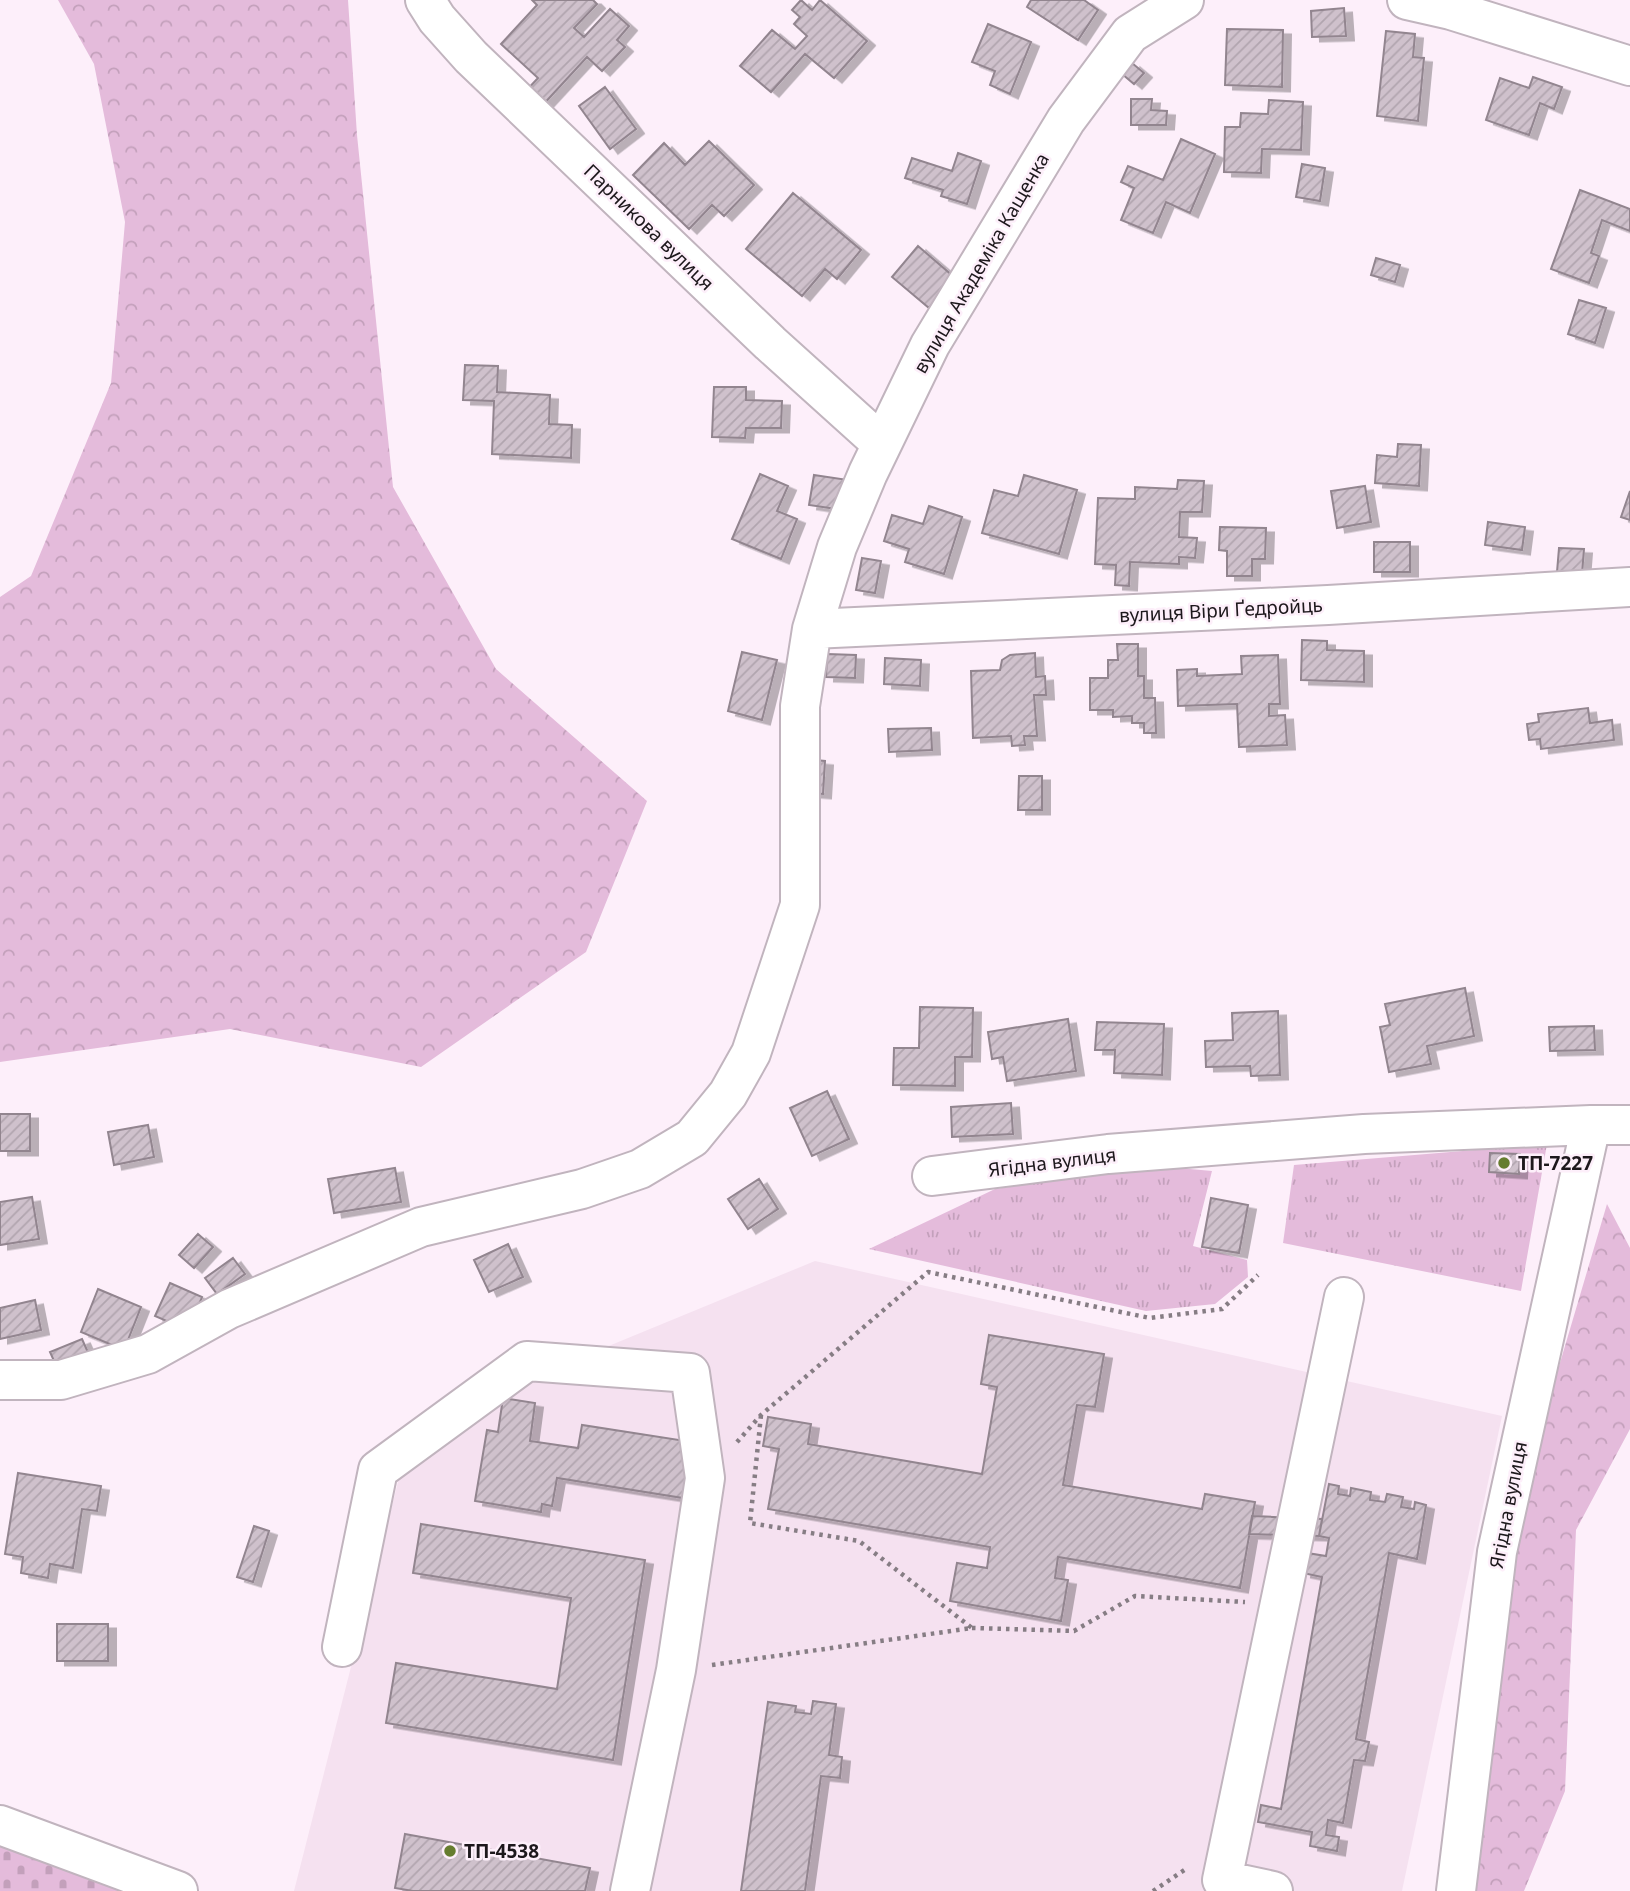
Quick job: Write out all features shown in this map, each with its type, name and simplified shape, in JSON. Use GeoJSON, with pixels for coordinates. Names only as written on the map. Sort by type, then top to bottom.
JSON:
{"type":"FeatureCollection","features":[{"type":"Feature","properties":{"kind":"street","name":"вулиця Академіка Кащенка"},"geometry":{"type":"LineString","coordinates":[[0,1380],[61,1380],[148,1354],[229,1309],[421,1227],[582,1189],[640,1169],[692,1138],[728,1094],[751,1052],[800,905],[800,706],[813,629],[837,547],[930,345],[1066,120],[1130,34],[1184,0]]}},
{"type":"Feature","properties":{"kind":"street"},"geometry":{"type":"LineString","coordinates":[[1407,0],[1451,10],[1630,66]]}},
{"type":"Feature","properties":{"kind":"street"},"geometry":{"type":"LineString","coordinates":[[1477,0],[1554,43]]}},
{"type":"Feature","properties":{"kind":"street","name":"Парникова вулиця"},"geometry":{"type":"LineString","coordinates":[[441,6],[471,57],[750,324],[883,444]]}},
{"type":"Feature","properties":{"kind":"street","name":"вулиця Віри Ґедройць"},"geometry":{"type":"LineString","coordinates":[[813,629],[1342,604],[1630,587]]}},
{"type":"Feature","properties":{"kind":"street","name":"Ягідна вулиця"},"geometry":{"type":"LineString","coordinates":[[1456,1891],[1469,1760],[1497,1552],[1591,1125]]}},
{"type":"Feature","properties":{"kind":"street","name":"Ягідна вулиця"},"geometry":{"type":"LineString","coordinates":[[932,1176],[1108,1154],[1351,1135],[1630,1125]]}},
{"type":"Feature","properties":{"kind":"street"},"geometry":{"type":"LineString","coordinates":[[1273,1891],[1222,1880],[1344,1297]]}},
{"type":"Feature","properties":{"kind":"street"},"geometry":{"type":"LineString","coordinates":[[342,1647],[378,1470],[527,1361],[690,1373],[705,1478],[676,1670],[630,1891]]}},
{"type":"Feature","properties":{"kind":"street"},"geometry":{"type":"LineString","coordinates":[[0,1825],[178,1891]]}},
{"type":"Feature","properties":{"kind":"path"},"geometry":{"type":"LineString","coordinates":[[705,1478],[761,1415],[928,1272],[1150,1318],[1222,1309],[1258,1275]]}},
{"type":"Feature","properties":{"kind":"path"},"geometry":{"type":"LineString","coordinates":[[761,1415],[750,1523],[859,1541],[972,1628]]}},
{"type":"Feature","properties":{"kind":"path"},"geometry":{"type":"LineString","coordinates":[[676,1670],[972,1628],[1074,1631],[1135,1596],[1280,1604]]}},
{"type":"Feature","properties":{"kind":"shaded area"},"geometry":{"type":"Polygon","coordinates":[[[815,1261],[1502,1416],[1402,1891],[294,1891],[412,1427],[815,1261]]]}},
{"type":"Feature","properties":{"kind":"green space"},"geometry":{"type":"Polygon","coordinates":[[[58,0],[348,0],[357,135],[393,487],[496,669],[647,801],[586,952],[421,1067],[230,1029],[0,1062],[0,597],[31,576],[111,383],[125,222],[94,64],[58,0]]]}},
{"type":"Feature","properties":{"kind":"green space"},"geometry":{"type":"Polygon","coordinates":[[[1547,1144],[1521,1291],[1283,1243],[1294,1165],[1547,1144]]]}},
{"type":"Feature","properties":{"kind":"green space"},"geometry":{"type":"Polygon","coordinates":[[[1157,1166],[1212,1171],[1193,1246],[1247,1260],[1248,1277],[1215,1304],[1146,1311],[869,1249],[995,1189],[1157,1166]]]}},
{"type":"Feature","properties":{"kind":"green space"},"geometry":{"type":"Polygon","coordinates":[[[1607,1204],[1630,1248],[1630,1429],[1576,1530],[1565,1791],[1524,1891],[1471,1891],[1506,1613],[1544,1417],[1607,1204]]]}},
{"type":"Feature","properties":{"kind":"green space"},"geometry":{"type":"Polygon","coordinates":[[[0,1842],[123,1889],[0,1891],[0,1842]]]}},
{"type":"Feature","properties":{"kind":"building"},"geometry":{"type":"Polygon","coordinates":[[[532,0],[593,0],[597,4],[574,28],[584,37],[610,9],[629,26],[617,40],[625,47],[602,71],[587,57],[540,108],[524,93],[538,78],[501,44],[537,5],[532,0]]]}},
{"type":"Feature","properties":{"kind":"building"},"geometry":{"type":"Polygon","coordinates":[[[801,0],[812,10],[820,0],[867,41],[834,78],[805,54],[771,92],[740,66],[772,30],[795,49],[807,36],[794,24],[800,17],[792,10],[801,0]]]}},
{"type":"Feature","properties":{"kind":"building"},"geometry":{"type":"Polygon","coordinates":[[[1031,0],[1084,0],[1098,10],[1078,40],[1027,7],[1031,0]]]}},
{"type":"Feature","properties":{"kind":"building"},"geometry":{"type":"Polygon","coordinates":[[[1344,8],[1346,36],[1312,37],[1311,11],[1344,8]]]}},
{"type":"Feature","properties":{"kind":"building"},"geometry":{"type":"Polygon","coordinates":[[[988,24],[1031,42],[1010,94],[990,85],[995,71],[972,62],[988,24]]]}},
{"type":"Feature","properties":{"kind":"building"},"geometry":{"type":"Polygon","coordinates":[[[1227,29],[1283,30],[1282,87],[1225,85],[1227,29]]]}},
{"type":"Feature","properties":{"kind":"building"},"geometry":{"type":"Polygon","coordinates":[[[1386,31],[1415,34],[1413,57],[1424,58],[1418,121],[1377,116],[1386,31]]]}},
{"type":"Feature","properties":{"kind":"building"},"geometry":{"type":"Polygon","coordinates":[[[1132,63],[1144,73],[1134,84],[1122,74],[1132,63]]]}},
{"type":"Feature","properties":{"kind":"building"},"geometry":{"type":"Polygon","coordinates":[[[1533,77],[1562,87],[1554,109],[1540,103],[1529,135],[1486,120],[1500,78],[1529,88],[1533,77]]]}},
{"type":"Feature","properties":{"kind":"building"},"geometry":{"type":"Polygon","coordinates":[[[605,87],[636,129],[610,149],[579,106],[605,87]]]}},
{"type":"Feature","properties":{"kind":"building"},"geometry":{"type":"Polygon","coordinates":[[[1131,99],[1152,99],[1151,110],[1167,111],[1166,125],[1131,125],[1131,99]]]}},
{"type":"Feature","properties":{"kind":"building"},"geometry":{"type":"Polygon","coordinates":[[[1269,100],[1303,102],[1301,150],[1262,149],[1261,173],[1224,172],[1225,127],[1240,127],[1241,113],[1268,114],[1269,100]]]}},
{"type":"Feature","properties":{"kind":"building"},"geometry":{"type":"Polygon","coordinates":[[[1181,139],[1215,154],[1190,213],[1166,202],[1153,233],[1121,220],[1134,188],[1121,182],[1128,166],[1163,180],[1181,139]]]}},
{"type":"Feature","properties":{"kind":"building"},"geometry":{"type":"Polygon","coordinates":[[[709,141],[754,185],[724,216],[712,205],[689,229],[633,175],[664,143],[685,165],[709,141]]]}},
{"type":"Feature","properties":{"kind":"building"},"geometry":{"type":"Polygon","coordinates":[[[958,153],[981,161],[967,204],[941,196],[943,190],[905,178],[912,158],[952,171],[958,153]]]}},
{"type":"Feature","properties":{"kind":"building"},"geometry":{"type":"Polygon","coordinates":[[[1302,164],[1325,168],[1320,201],[1296,197],[1302,164]]]}},
{"type":"Feature","properties":{"kind":"building"},"geometry":{"type":"Polygon","coordinates":[[[1580,190],[1630,209],[1630,231],[1602,220],[1591,253],[1599,256],[1589,283],[1551,269],[1580,190]]]}},
{"type":"Feature","properties":{"kind":"building"},"geometry":{"type":"Polygon","coordinates":[[[793,193],[861,250],[837,279],[825,269],[802,296],[746,249],[793,193]]]}},
{"type":"Feature","properties":{"kind":"building"},"geometry":{"type":"Polygon","coordinates":[[[918,246],[954,277],[929,308],[892,277],[918,246]]]}},
{"type":"Feature","properties":{"kind":"building"},"geometry":{"type":"Polygon","coordinates":[[[1376,258],[1400,265],[1395,282],[1371,275],[1376,258]]]}},
{"type":"Feature","properties":{"kind":"building"},"geometry":{"type":"Polygon","coordinates":[[[1579,300],[1606,308],[1595,343],[1568,334],[1579,300]]]}},
{"type":"Feature","properties":{"kind":"building"},"geometry":{"type":"Polygon","coordinates":[[[465,365],[498,366],[497,392],[550,395],[549,424],[572,425],[571,458],[492,454],[494,401],[463,400],[465,365]]]}},
{"type":"Feature","properties":{"kind":"building"},"geometry":{"type":"Polygon","coordinates":[[[714,387],[746,387],[746,400],[782,401],[781,428],[746,428],[745,438],[712,437],[714,387]]]}},
{"type":"Feature","properties":{"kind":"building"},"geometry":{"type":"Polygon","coordinates":[[[1398,444],[1421,445],[1419,486],[1375,483],[1377,455],[1397,457],[1398,444]]]}},
{"type":"Feature","properties":{"kind":"building"},"geometry":{"type":"Polygon","coordinates":[[[760,474],[788,486],[777,511],[797,519],[781,559],[732,539],[760,474]]]}},
{"type":"Feature","properties":{"kind":"building"},"geometry":{"type":"Polygon","coordinates":[[[814,475],[848,480],[843,510],[809,505],[814,475]]]}},
{"type":"Feature","properties":{"kind":"building"},"geometry":{"type":"Polygon","coordinates":[[[1024,475],[1077,490],[1059,554],[982,533],[994,490],[1018,496],[1024,475]]]}},
{"type":"Feature","properties":{"kind":"building"},"geometry":{"type":"Polygon","coordinates":[[[1178,480],[1204,481],[1202,512],[1180,512],[1179,537],[1197,538],[1195,558],[1179,557],[1179,564],[1130,562],[1129,586],[1115,585],[1116,565],[1095,564],[1098,498],[1135,499],[1135,487],[1177,489],[1178,480]]]}},
{"type":"Feature","properties":{"kind":"building"},"geometry":{"type":"Polygon","coordinates":[[[1365,486],[1371,522],[1337,528],[1331,491],[1365,486]]]}},
{"type":"Feature","properties":{"kind":"building"},"geometry":{"type":"Polygon","coordinates":[[[1630,491],[1630,520],[1621,517],[1630,491]]]}},
{"type":"Feature","properties":{"kind":"building"},"geometry":{"type":"Polygon","coordinates":[[[929,506],[962,517],[944,574],[905,562],[909,549],[884,541],[892,515],[923,524],[929,506]]]}},
{"type":"Feature","properties":{"kind":"building"},"geometry":{"type":"Polygon","coordinates":[[[1488,522],[1525,527],[1522,550],[1485,545],[1488,522]]]}},
{"type":"Feature","properties":{"kind":"building"},"geometry":{"type":"Polygon","coordinates":[[[1220,527],[1266,528],[1265,559],[1252,559],[1252,576],[1227,576],[1227,551],[1219,550],[1220,527]]]}},
{"type":"Feature","properties":{"kind":"building"},"geometry":{"type":"Polygon","coordinates":[[[1374,542],[1410,542],[1410,572],[1374,572],[1374,542]]]}},
{"type":"Feature","properties":{"kind":"building"},"geometry":{"type":"Polygon","coordinates":[[[1559,548],[1584,549],[1582,574],[1557,572],[1559,548]]]}},
{"type":"Feature","properties":{"kind":"building"},"geometry":{"type":"Polygon","coordinates":[[[862,558],[881,561],[875,593],[856,590],[862,558]]]}},
{"type":"Feature","properties":{"kind":"building"},"geometry":{"type":"Polygon","coordinates":[[[1302,640],[1327,641],[1327,650],[1364,651],[1364,682],[1301,680],[1302,640]]]}},
{"type":"Feature","properties":{"kind":"building"},"geometry":{"type":"Polygon","coordinates":[[[1117,644],[1138,644],[1138,676],[1144,676],[1144,698],[1155,698],[1156,733],[1144,733],[1144,723],[1132,723],[1132,716],[1113,717],[1113,710],[1090,710],[1090,678],[1108,678],[1108,660],[1118,660],[1117,644]]]}},
{"type":"Feature","properties":{"kind":"building"},"geometry":{"type":"Polygon","coordinates":[[[742,652],[777,660],[762,720],[728,711],[742,652]]]}},
{"type":"Feature","properties":{"kind":"building"},"geometry":{"type":"Polygon","coordinates":[[[1035,653],[1036,677],[1045,676],[1046,695],[1034,695],[1037,736],[1024,736],[1025,745],[1012,746],[1011,736],[973,738],[971,671],[1000,670],[1002,660],[1010,655],[1035,653]]]}},
{"type":"Feature","properties":{"kind":"building"},"geometry":{"type":"Polygon","coordinates":[[[827,654],[856,655],[855,678],[826,677],[827,654]]]}},
{"type":"Feature","properties":{"kind":"building"},"geometry":{"type":"Polygon","coordinates":[[[1278,655],[1280,704],[1269,704],[1269,716],[1285,715],[1287,745],[1239,747],[1237,704],[1178,706],[1177,670],[1197,669],[1197,676],[1242,674],[1241,656],[1278,655]]]}},
{"type":"Feature","properties":{"kind":"building"},"geometry":{"type":"Polygon","coordinates":[[[885,658],[921,660],[920,686],[884,684],[885,658]]]}},
{"type":"Feature","properties":{"kind":"building"},"geometry":{"type":"Polygon","coordinates":[[[1588,708],[1590,723],[1612,720],[1614,740],[1541,749],[1540,739],[1529,740],[1527,724],[1539,722],[1538,714],[1588,708]]]}},
{"type":"Feature","properties":{"kind":"building"},"geometry":{"type":"Polygon","coordinates":[[[931,728],[932,750],[889,752],[888,729],[931,728]]]}},
{"type":"Feature","properties":{"kind":"building"},"geometry":{"type":"Polygon","coordinates":[[[804,759],[825,761],[823,794],[801,792],[804,759]]]}},
{"type":"Feature","properties":{"kind":"building"},"geometry":{"type":"Polygon","coordinates":[[[1019,776],[1042,776],[1042,810],[1018,810],[1019,776]]]}},
{"type":"Feature","properties":{"kind":"building"},"geometry":{"type":"Polygon","coordinates":[[[1465,988],[1474,1036],[1427,1046],[1431,1064],[1389,1072],[1380,1027],[1390,1025],[1385,1004],[1465,988]]]}},
{"type":"Feature","properties":{"kind":"building"},"geometry":{"type":"Polygon","coordinates":[[[920,1007],[973,1008],[972,1057],[955,1057],[955,1086],[893,1085],[894,1048],[919,1048],[920,1007]]]}},
{"type":"Feature","properties":{"kind":"building"},"geometry":{"type":"Polygon","coordinates":[[[1278,1011],[1280,1075],[1251,1076],[1250,1066],[1206,1067],[1205,1041],[1233,1040],[1232,1013],[1278,1011]]]}},
{"type":"Feature","properties":{"kind":"building"},"geometry":{"type":"Polygon","coordinates":[[[1068,1019],[1076,1071],[1007,1081],[1003,1057],[992,1059],[988,1032],[1068,1019]]]}},
{"type":"Feature","properties":{"kind":"building"},"geometry":{"type":"Polygon","coordinates":[[[1097,1022],[1164,1024],[1162,1075],[1114,1073],[1115,1050],[1095,1050],[1097,1022]]]}},
{"type":"Feature","properties":{"kind":"building"},"geometry":{"type":"Polygon","coordinates":[[[1594,1026],[1595,1050],[1550,1051],[1549,1027],[1594,1026]]]}},
{"type":"Feature","properties":{"kind":"building"},"geometry":{"type":"Polygon","coordinates":[[[827,1091],[849,1139],[812,1156],[790,1108],[827,1091]]]}},
{"type":"Feature","properties":{"kind":"building"},"geometry":{"type":"Polygon","coordinates":[[[1011,1103],[1013,1134],[952,1137],[951,1107],[1011,1103]]]}},
{"type":"Feature","properties":{"kind":"building"},"geometry":{"type":"Polygon","coordinates":[[[0,1114],[30,1114],[30,1151],[0,1151],[0,1114]]]}},
{"type":"Feature","properties":{"kind":"building"},"geometry":{"type":"Polygon","coordinates":[[[148,1125],[154,1157],[114,1165],[108,1132],[148,1125]]]}},
{"type":"Feature","properties":{"kind":"building","name":"ТП-7227"},"geometry":{"type":"Polygon","coordinates":[[[1490,1153],[1520,1154],[1519,1174],[1489,1172],[1490,1153]]]}},
{"type":"Feature","properties":{"kind":"building"},"geometry":{"type":"Polygon","coordinates":[[[395,1168],[401,1202],[334,1213],[328,1179],[395,1168]]]}},
{"type":"Feature","properties":{"kind":"building"},"geometry":{"type":"Polygon","coordinates":[[[759,1179],[778,1209],[748,1229],[728,1199],[759,1179]]]}},
{"type":"Feature","properties":{"kind":"building"},"geometry":{"type":"Polygon","coordinates":[[[32,1197],[39,1239],[0,1245],[0,1202],[32,1197]]]}},
{"type":"Feature","properties":{"kind":"building"},"geometry":{"type":"Polygon","coordinates":[[[1211,1198],[1248,1205],[1239,1253],[1202,1247],[1211,1198]]]}},
{"type":"Feature","properties":{"kind":"building"},"geometry":{"type":"Polygon","coordinates":[[[198,1234],[213,1247],[194,1268],[179,1255],[198,1234]]]}},
{"type":"Feature","properties":{"kind":"building"},"geometry":{"type":"Polygon","coordinates":[[[508,1244],[523,1277],[489,1292],[474,1260],[508,1244]]]}},
{"type":"Feature","properties":{"kind":"building"},"geometry":{"type":"Polygon","coordinates":[[[233,1258],[245,1274],[217,1294],[205,1278],[233,1258]]]}},
{"type":"Feature","properties":{"kind":"building"},"geometry":{"type":"Polygon","coordinates":[[[170,1283],[202,1297],[194,1317],[178,1326],[155,1316],[170,1283]]]}},
{"type":"Feature","properties":{"kind":"building"},"geometry":{"type":"Polygon","coordinates":[[[98,1289],[141,1307],[124,1350],[81,1332],[98,1289]]]}},
{"type":"Feature","properties":{"kind":"building"},"geometry":{"type":"Polygon","coordinates":[[[35,1300],[41,1330],[0,1339],[0,1308],[35,1300]]]}},
{"type":"Feature","properties":{"kind":"building"},"geometry":{"type":"Polygon","coordinates":[[[989,1335],[1104,1354],[1095,1407],[1077,1405],[1063,1485],[1202,1509],[1205,1494],[1255,1502],[1240,1588],[1058,1557],[1055,1578],[1068,1580],[1061,1621],[950,1601],[957,1563],[987,1568],[990,1547],[768,1509],[779,1449],[763,1446],[768,1417],[811,1424],[808,1444],[982,1474],[997,1387],[981,1384],[989,1335]]]}},
{"type":"Feature","properties":{"kind":"building"},"geometry":{"type":"Polygon","coordinates":[[[82,1339],[90,1357],[58,1370],[50,1352],[82,1339]]]}},
{"type":"Feature","properties":{"kind":"building"},"geometry":{"type":"Polygon","coordinates":[[[503,1398],[535,1403],[530,1441],[578,1448],[582,1425],[692,1442],[683,1498],[557,1478],[552,1506],[542,1504],[541,1512],[475,1501],[487,1430],[498,1432],[503,1398]]]}},
{"type":"Feature","properties":{"kind":"building"},"geometry":{"type":"Polygon","coordinates":[[[18,1473],[101,1486],[97,1511],[82,1509],[73,1568],[50,1564],[48,1578],[21,1573],[23,1557],[5,1554],[18,1473]]]}},
{"type":"Feature","properties":{"kind":"building"},"geometry":{"type":"Polygon","coordinates":[[[1329,1484],[1339,1486],[1338,1494],[1350,1496],[1351,1488],[1371,1492],[1370,1500],[1385,1502],[1387,1494],[1403,1497],[1401,1507],[1414,1509],[1415,1502],[1426,1505],[1417,1559],[1389,1553],[1356,1739],[1369,1742],[1365,1761],[1354,1760],[1343,1823],[1328,1820],[1326,1835],[1339,1837],[1337,1851],[1310,1846],[1312,1832],[1258,1822],[1261,1805],[1281,1809],[1322,1577],[1303,1573],[1307,1553],[1326,1556],[1329,1538],[1319,1536],[1329,1484]]]}},
{"type":"Feature","properties":{"kind":"building"},"geometry":{"type":"Polygon","coordinates":[[[1252,1516],[1322,1519],[1319,1536],[1249,1534],[1252,1516]]]}},
{"type":"Feature","properties":{"kind":"building"},"geometry":{"type":"Polygon","coordinates":[[[421,1524],[645,1560],[613,1760],[386,1723],[396,1663],[557,1689],[571,1598],[413,1573],[421,1524]]]}},
{"type":"Feature","properties":{"kind":"building"},"geometry":{"type":"Polygon","coordinates":[[[254,1526],[269,1531],[253,1582],[237,1577],[254,1526]]]}},
{"type":"Feature","properties":{"kind":"building"},"geometry":{"type":"Polygon","coordinates":[[[57,1624],[108,1624],[108,1661],[57,1661],[57,1624]]]}},
{"type":"Feature","properties":{"kind":"building"},"geometry":{"type":"Polygon","coordinates":[[[813,1701],[836,1704],[829,1755],[842,1757],[840,1778],[821,1776],[805,1891],[741,1891],[768,1702],[796,1706],[795,1712],[811,1714],[813,1701]]]}},
{"type":"Feature","properties":{"kind":"building","name":"ТП-4538"},"geometry":{"type":"Polygon","coordinates":[[[405,1834],[590,1868],[585,1891],[413,1891],[395,1888],[405,1834]]]}},
{"type":"Feature","properties":{"kind":"place","name":"ТП-7227"},"geometry":{"type":"Point","coordinates":[1504,1163]}},
{"type":"Feature","properties":{"kind":"place","name":"ТП-4538"},"geometry":{"type":"Point","coordinates":[450,1851]}}]}
